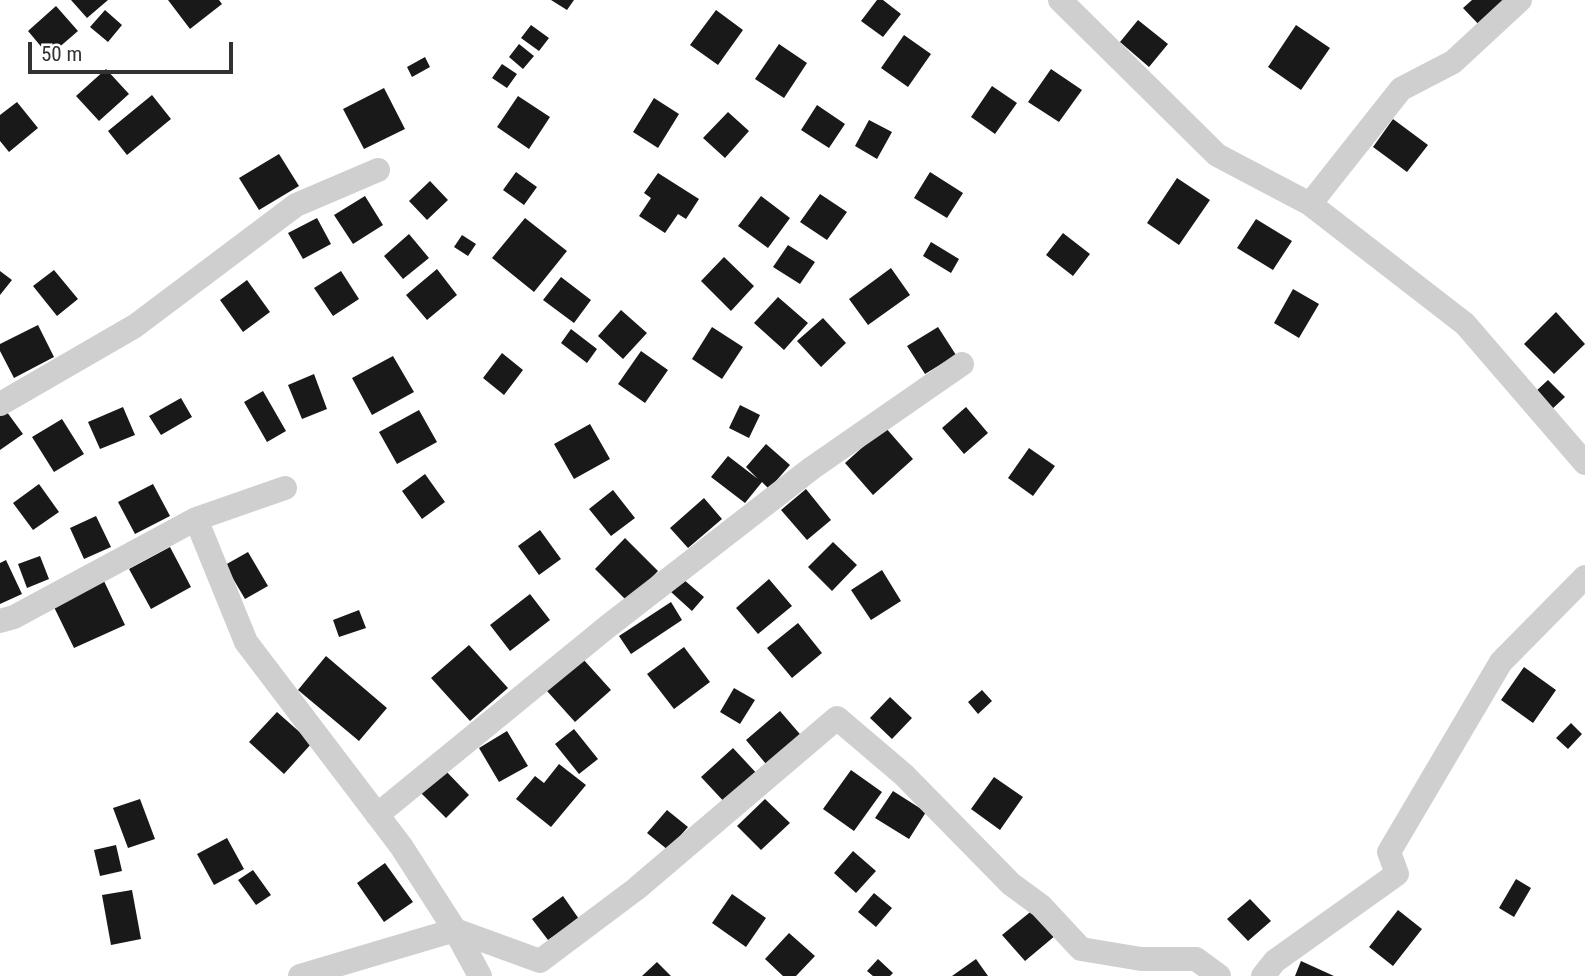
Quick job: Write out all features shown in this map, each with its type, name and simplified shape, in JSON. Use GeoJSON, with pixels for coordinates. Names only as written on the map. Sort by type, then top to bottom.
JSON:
{"type":"FeatureCollection","features":[{"type":"Feature","properties":{"kind":"street"},"geometry":{"type":"LineString","coordinates":[[1060,0],[1217,155],[1310,204],[1465,324],[1585,463]]}},
{"type":"Feature","properties":{"kind":"street"},"geometry":{"type":"LineString","coordinates":[[1310,204],[1401,89],[1453,62],[1520,0]]}},
{"type":"Feature","properties":{"kind":"street"},"geometry":{"type":"LineString","coordinates":[[0,404],[135,326],[296,205],[378,170]]}},
{"type":"Feature","properties":{"kind":"street"},"geometry":{"type":"LineString","coordinates":[[377,816],[607,627],[812,468],[962,364]]}},
{"type":"Feature","properties":{"kind":"street"},"geometry":{"type":"LineString","coordinates":[[0,621],[14,617],[196,519],[285,488]]}},
{"type":"Feature","properties":{"kind":"street"},"geometry":{"type":"LineString","coordinates":[[196,519],[246,642],[401,846],[455,930],[480,976]]}},
{"type":"Feature","properties":{"kind":"street"},"geometry":{"type":"LineString","coordinates":[[1263,976],[1275,961],[1397,874],[1388,852],[1500,662],[1585,577]]}},
{"type":"Feature","properties":{"kind":"street"},"geometry":{"type":"LineString","coordinates":[[300,976],[455,930],[540,961],[636,889],[837,718],[904,775],[1011,884],[1041,906],[1081,949],[1141,959],[1196,959],[1219,976]]}},
{"type":"Feature","properties":{"kind":"building"},"geometry":{"type":"Polygon","coordinates":[[[71,0],[108,0],[87,18],[71,0]]]}},
{"type":"Feature","properties":{"kind":"building"},"geometry":{"type":"Polygon","coordinates":[[[168,0],[219,0],[222,4],[190,29],[168,0]]]}},
{"type":"Feature","properties":{"kind":"building"},"geometry":{"type":"Polygon","coordinates":[[[551,0],[574,0],[567,10],[551,0]]]}},
{"type":"Feature","properties":{"kind":"building"},"geometry":{"type":"Polygon","coordinates":[[[877,0],[883,0],[901,14],[883,37],[861,21],[877,0]]]}},
{"type":"Feature","properties":{"kind":"building"},"geometry":{"type":"Polygon","coordinates":[[[1472,0],[1509,0],[1483,29],[1463,8],[1472,0]]]}},
{"type":"Feature","properties":{"kind":"building"},"geometry":{"type":"Polygon","coordinates":[[[56,6],[78,31],[49,56],[28,31],[56,6]]]}},
{"type":"Feature","properties":{"kind":"building"},"geometry":{"type":"Polygon","coordinates":[[[105,10],[122,25],[108,42],[90,27],[105,10]]]}},
{"type":"Feature","properties":{"kind":"building"},"geometry":{"type":"Polygon","coordinates":[[[716,10],[743,30],[718,65],[690,45],[716,10]]]}},
{"type":"Feature","properties":{"kind":"building"},"geometry":{"type":"Polygon","coordinates":[[[1138,20],[1168,44],[1149,67],[1120,42],[1138,20]]]}},
{"type":"Feature","properties":{"kind":"building"},"geometry":{"type":"Polygon","coordinates":[[[531,25],[549,38],[539,51],[521,38],[531,25]]]}},
{"type":"Feature","properties":{"kind":"building"},"geometry":{"type":"Polygon","coordinates":[[[1296,25],[1330,48],[1301,90],[1268,67],[1296,25]]]}},
{"type":"Feature","properties":{"kind":"building"},"geometry":{"type":"Polygon","coordinates":[[[904,35],[931,54],[908,87],[881,68],[904,35]]]}},
{"type":"Feature","properties":{"kind":"building"},"geometry":{"type":"Polygon","coordinates":[[[519,44],[534,56],[523,69],[509,57],[519,44]]]}},
{"type":"Feature","properties":{"kind":"building"},"geometry":{"type":"Polygon","coordinates":[[[779,44],[807,63],[784,98],[755,79],[779,44]]]}},
{"type":"Feature","properties":{"kind":"building"},"geometry":{"type":"Polygon","coordinates":[[[425,57],[430,67],[412,77],[407,67],[425,57]]]}},
{"type":"Feature","properties":{"kind":"building"},"geometry":{"type":"Polygon","coordinates":[[[502,64],[517,74],[507,88],[492,78],[502,64]]]}},
{"type":"Feature","properties":{"kind":"building"},"geometry":{"type":"Polygon","coordinates":[[[106,69],[129,94],[99,121],[76,96],[106,69]]]}},
{"type":"Feature","properties":{"kind":"building"},"geometry":{"type":"Polygon","coordinates":[[[1051,69],[1082,90],[1059,122],[1028,102],[1051,69]]]}},
{"type":"Feature","properties":{"kind":"building"},"geometry":{"type":"Polygon","coordinates":[[[992,86],[1017,103],[995,134],[971,117],[992,86]]]}},
{"type":"Feature","properties":{"kind":"building"},"geometry":{"type":"Polygon","coordinates":[[[384,88],[405,129],[364,149],[343,109],[384,88]]]}},
{"type":"Feature","properties":{"kind":"building"},"geometry":{"type":"Polygon","coordinates":[[[152,95],[171,119],[127,155],[108,131],[152,95]]]}},
{"type":"Feature","properties":{"kind":"building"},"geometry":{"type":"Polygon","coordinates":[[[518,96],[550,117],[529,149],[497,127],[518,96]]]}},
{"type":"Feature","properties":{"kind":"building"},"geometry":{"type":"Polygon","coordinates":[[[654,98],[679,114],[658,148],[633,132],[654,98]]]}},
{"type":"Feature","properties":{"kind":"building"},"geometry":{"type":"Polygon","coordinates":[[[17,102],[38,128],[9,152],[0,141],[0,115],[17,102]]]}},
{"type":"Feature","properties":{"kind":"building"},"geometry":{"type":"Polygon","coordinates":[[[817,105],[845,124],[829,148],[801,130],[817,105]]]}},
{"type":"Feature","properties":{"kind":"building"},"geometry":{"type":"Polygon","coordinates":[[[728,112],[749,131],[725,158],[703,138],[728,112]]]}},
{"type":"Feature","properties":{"kind":"building"},"geometry":{"type":"Polygon","coordinates":[[[1393,119],[1428,145],[1407,172],[1373,147],[1393,119]]]}},
{"type":"Feature","properties":{"kind":"building"},"geometry":{"type":"Polygon","coordinates":[[[869,120],[892,132],[877,159],[855,146],[869,120]]]}},
{"type":"Feature","properties":{"kind":"building"},"geometry":{"type":"Polygon","coordinates":[[[279,154],[299,186],[259,210],[239,178],[279,154]]]}},
{"type":"Feature","properties":{"kind":"building"},"geometry":{"type":"Polygon","coordinates":[[[516,172],[537,187],[524,205],[503,190],[516,172]]]}},
{"type":"Feature","properties":{"kind":"building"},"geometry":{"type":"Polygon","coordinates":[[[930,172],[963,193],[947,218],[914,198],[930,172]]]}},
{"type":"Feature","properties":{"kind":"building"},"geometry":{"type":"Polygon","coordinates":[[[658,173],[699,199],[686,219],[678,214],[665,233],[639,216],[651,198],[644,193],[658,173]]]}},
{"type":"Feature","properties":{"kind":"building"},"geometry":{"type":"Polygon","coordinates":[[[1177,178],[1210,200],[1179,245],[1147,223],[1177,178]]]}},
{"type":"Feature","properties":{"kind":"building"},"geometry":{"type":"Polygon","coordinates":[[[430,181],[448,200],[427,220],[409,201],[430,181]]]}},
{"type":"Feature","properties":{"kind":"building"},"geometry":{"type":"Polygon","coordinates":[[[820,194],[847,212],[827,240],[800,222],[820,194]]]}},
{"type":"Feature","properties":{"kind":"building"},"geometry":{"type":"Polygon","coordinates":[[[365,196],[383,225],[353,244],[334,215],[365,196]]]}},
{"type":"Feature","properties":{"kind":"building"},"geometry":{"type":"Polygon","coordinates":[[[761,196],[790,218],[768,248],[738,226],[761,196]]]}},
{"type":"Feature","properties":{"kind":"building"},"geometry":{"type":"Polygon","coordinates":[[[317,218],[331,244],[303,259],[288,233],[317,218]]]}},
{"type":"Feature","properties":{"kind":"building"},"geometry":{"type":"Polygon","coordinates":[[[525,218],[567,251],[534,292],[492,258],[525,218]]]}},
{"type":"Feature","properties":{"kind":"building"},"geometry":{"type":"Polygon","coordinates":[[[1256,219],[1292,241],[1273,270],[1237,248],[1256,219]]]}},
{"type":"Feature","properties":{"kind":"building"},"geometry":{"type":"Polygon","coordinates":[[[1063,233],[1090,254],[1073,276],[1046,255],[1063,233]]]}},
{"type":"Feature","properties":{"kind":"building"},"geometry":{"type":"Polygon","coordinates":[[[409,234],[429,258],[403,279],[384,256],[409,234]]]}},
{"type":"Feature","properties":{"kind":"building"},"geometry":{"type":"Polygon","coordinates":[[[462,235],[476,244],[468,256],[454,247],[462,235]]]}},
{"type":"Feature","properties":{"kind":"building"},"geometry":{"type":"Polygon","coordinates":[[[931,242],[959,259],[951,273],[923,256],[931,242]]]}},
{"type":"Feature","properties":{"kind":"building"},"geometry":{"type":"Polygon","coordinates":[[[788,245],[815,262],[800,284],[773,267],[788,245]]]}},
{"type":"Feature","properties":{"kind":"building"},"geometry":{"type":"Polygon","coordinates":[[[724,257],[754,286],[731,311],[701,281],[724,257]]]}},
{"type":"Feature","properties":{"kind":"building"},"geometry":{"type":"Polygon","coordinates":[[[891,268],[910,295],[868,325],[849,299],[891,268]]]}},
{"type":"Feature","properties":{"kind":"building"},"geometry":{"type":"Polygon","coordinates":[[[437,269],[457,295],[427,320],[406,295],[437,269]]]}},
{"type":"Feature","properties":{"kind":"building"},"geometry":{"type":"Polygon","coordinates":[[[54,270],[78,299],[57,316],[33,286],[54,270]]]}},
{"type":"Feature","properties":{"kind":"building"},"geometry":{"type":"Polygon","coordinates":[[[0,271],[12,280],[0,295],[0,271]]]}},
{"type":"Feature","properties":{"kind":"building"},"geometry":{"type":"Polygon","coordinates":[[[341,271],[359,299],[333,316],[314,288],[341,271]]]}},
{"type":"Feature","properties":{"kind":"building"},"geometry":{"type":"Polygon","coordinates":[[[561,277],[591,300],[574,323],[543,300],[561,277]]]}},
{"type":"Feature","properties":{"kind":"building"},"geometry":{"type":"Polygon","coordinates":[[[247,280],[270,312],[243,332],[220,300],[247,280]]]}},
{"type":"Feature","properties":{"kind":"building"},"geometry":{"type":"Polygon","coordinates":[[[1293,289],[1319,304],[1299,338],[1274,323],[1293,289]]]}},
{"type":"Feature","properties":{"kind":"building"},"geometry":{"type":"Polygon","coordinates":[[[778,297],[808,323],[784,350],[754,323],[778,297]]]}},
{"type":"Feature","properties":{"kind":"building"},"geometry":{"type":"Polygon","coordinates":[[[621,310],[647,333],[623,359],[598,336],[621,310]]]}},
{"type":"Feature","properties":{"kind":"building"},"geometry":{"type":"Polygon","coordinates":[[[1556,312],[1585,344],[1554,374],[1524,344],[1556,312]]]}},
{"type":"Feature","properties":{"kind":"building"},"geometry":{"type":"Polygon","coordinates":[[[823,318],[846,343],[821,367],[797,341],[823,318]]]}},
{"type":"Feature","properties":{"kind":"building"},"geometry":{"type":"Polygon","coordinates":[[[38,325],[54,357],[14,378],[0,351],[0,344],[38,325]]]}},
{"type":"Feature","properties":{"kind":"building"},"geometry":{"type":"Polygon","coordinates":[[[712,327],[743,347],[722,379],[692,359],[712,327]]]}},
{"type":"Feature","properties":{"kind":"building"},"geometry":{"type":"Polygon","coordinates":[[[938,327],[956,355],[925,374],[907,346],[938,327]]]}},
{"type":"Feature","properties":{"kind":"building"},"geometry":{"type":"Polygon","coordinates":[[[571,329],[597,349],[587,363],[561,343],[571,329]]]}},
{"type":"Feature","properties":{"kind":"building"},"geometry":{"type":"Polygon","coordinates":[[[641,351],[668,370],[645,403],[618,384],[641,351]]]}},
{"type":"Feature","properties":{"kind":"building"},"geometry":{"type":"Polygon","coordinates":[[[502,353],[523,370],[504,395],[483,378],[502,353]]]}},
{"type":"Feature","properties":{"kind":"building"},"geometry":{"type":"Polygon","coordinates":[[[393,356],[414,392],[372,415],[352,378],[393,356]]]}},
{"type":"Feature","properties":{"kind":"building"},"geometry":{"type":"Polygon","coordinates":[[[314,374],[327,409],[302,419],[288,385],[314,374]]]}},
{"type":"Feature","properties":{"kind":"building"},"geometry":{"type":"Polygon","coordinates":[[[1548,380],[1565,397],[1550,411],[1534,393],[1548,380]]]}},
{"type":"Feature","properties":{"kind":"building"},"geometry":{"type":"Polygon","coordinates":[[[263,391],[286,431],[267,442],[244,402],[263,391]]]}},
{"type":"Feature","properties":{"kind":"building"},"geometry":{"type":"Polygon","coordinates":[[[181,398],[192,417],[161,435],[149,416],[181,398]]]}},
{"type":"Feature","properties":{"kind":"building"},"geometry":{"type":"Polygon","coordinates":[[[740,405],[760,415],[749,438],[729,428],[740,405]]]}},
{"type":"Feature","properties":{"kind":"building"},"geometry":{"type":"Polygon","coordinates":[[[123,407],[135,435],[100,449],[88,422],[123,407]]]}},
{"type":"Feature","properties":{"kind":"building"},"geometry":{"type":"Polygon","coordinates":[[[966,407],[988,433],[964,454],[942,428],[966,407]]]}},
{"type":"Feature","properties":{"kind":"building"},"geometry":{"type":"Polygon","coordinates":[[[4,408],[23,434],[0,450],[0,411],[4,408]]]}},
{"type":"Feature","properties":{"kind":"building"},"geometry":{"type":"Polygon","coordinates":[[[419,410],[437,442],[397,464],[379,432],[419,410]]]}},
{"type":"Feature","properties":{"kind":"building"},"geometry":{"type":"Polygon","coordinates":[[[62,419],[84,454],[54,472],[32,437],[62,419]]]}},
{"type":"Feature","properties":{"kind":"building"},"geometry":{"type":"Polygon","coordinates":[[[590,424],[610,459],[574,479],[554,444],[590,424]]]}},
{"type":"Feature","properties":{"kind":"building"},"geometry":{"type":"Polygon","coordinates":[[[885,427],[913,459],[873,495],[845,463],[885,427]]]}},
{"type":"Feature","properties":{"kind":"building"},"geometry":{"type":"Polygon","coordinates":[[[766,444],[790,465],[769,489],[762,482],[745,503],[711,477],[728,456],[758,479],[746,467],[766,444]]]}},
{"type":"Feature","properties":{"kind":"building"},"geometry":{"type":"Polygon","coordinates":[[[1029,448],[1055,466],[1033,496],[1008,478],[1029,448]]]}},
{"type":"Feature","properties":{"kind":"building"},"geometry":{"type":"Polygon","coordinates":[[[425,474],[445,502],[422,519],[402,491],[425,474]]]}},
{"type":"Feature","properties":{"kind":"building"},"geometry":{"type":"Polygon","coordinates":[[[39,484],[59,512],[33,530],[13,503],[39,484]]]}},
{"type":"Feature","properties":{"kind":"building"},"geometry":{"type":"Polygon","coordinates":[[[153,484],[170,516],[135,534],[118,502],[153,484]]]}},
{"type":"Feature","properties":{"kind":"building"},"geometry":{"type":"Polygon","coordinates":[[[806,489],[831,520],[807,540],[781,510],[806,489]]]}},
{"type":"Feature","properties":{"kind":"building"},"geometry":{"type":"Polygon","coordinates":[[[613,490],[635,518],[611,536],[589,509],[613,490]]]}},
{"type":"Feature","properties":{"kind":"building"},"geometry":{"type":"Polygon","coordinates":[[[704,498],[722,519],[688,548],[670,528],[704,498]]]}},
{"type":"Feature","properties":{"kind":"building"},"geometry":{"type":"Polygon","coordinates":[[[96,516],[111,547],[84,559],[70,528],[96,516]]]}},
{"type":"Feature","properties":{"kind":"building"},"geometry":{"type":"Polygon","coordinates":[[[540,530],[561,559],[539,575],[518,546],[540,530]]]}},
{"type":"Feature","properties":{"kind":"building"},"geometry":{"type":"Polygon","coordinates":[[[625,538],[658,571],[628,602],[595,569],[625,538]]]}},
{"type":"Feature","properties":{"kind":"building"},"geometry":{"type":"Polygon","coordinates":[[[833,542],[857,565],[832,591],[808,567],[833,542]]]}},
{"type":"Feature","properties":{"kind":"building"},"geometry":{"type":"Polygon","coordinates":[[[170,547],[191,587],[151,609],[129,569],[170,547]]]}},
{"type":"Feature","properties":{"kind":"building"},"geometry":{"type":"Polygon","coordinates":[[[248,552],[268,586],[245,599],[225,565],[248,552]]]}},
{"type":"Feature","properties":{"kind":"building"},"geometry":{"type":"Polygon","coordinates":[[[40,556],[49,579],[27,588],[18,564],[40,556]]]}},
{"type":"Feature","properties":{"kind":"building"},"geometry":{"type":"Polygon","coordinates":[[[6,560],[22,594],[0,604],[0,563],[6,560]]]}},
{"type":"Feature","properties":{"kind":"building"},"geometry":{"type":"Polygon","coordinates":[[[882,570],[901,601],[871,620],[851,590],[882,570]]]}},
{"type":"Feature","properties":{"kind":"building"},"geometry":{"type":"Polygon","coordinates":[[[103,579],[125,625],[74,648],[52,603],[103,579]]]}},
{"type":"Feature","properties":{"kind":"building"},"geometry":{"type":"Polygon","coordinates":[[[683,579],[704,597],[692,611],[671,592],[683,579]]]}},
{"type":"Feature","properties":{"kind":"building"},"geometry":{"type":"Polygon","coordinates":[[[769,579],[792,606],[758,634],[736,608],[769,579]]]}},
{"type":"Feature","properties":{"kind":"building"},"geometry":{"type":"Polygon","coordinates":[[[530,594],[550,620],[510,651],[490,625],[530,594]]]}},
{"type":"Feature","properties":{"kind":"building"},"geometry":{"type":"Polygon","coordinates":[[[671,602],[682,620],[631,654],[619,636],[671,602]]]}},
{"type":"Feature","properties":{"kind":"building"},"geometry":{"type":"Polygon","coordinates":[[[359,610],[366,628],[339,637],[333,620],[359,610]]]}},
{"type":"Feature","properties":{"kind":"building"},"geometry":{"type":"Polygon","coordinates":[[[798,623],[822,653],[792,678],[767,648],[798,623]]]}},
{"type":"Feature","properties":{"kind":"building"},"geometry":{"type":"Polygon","coordinates":[[[469,645],[508,688],[470,721],[431,678],[469,645]]]}},
{"type":"Feature","properties":{"kind":"building"},"geometry":{"type":"Polygon","coordinates":[[[684,647],[710,682],[674,709],[647,674],[684,647]]]}},
{"type":"Feature","properties":{"kind":"building"},"geometry":{"type":"Polygon","coordinates":[[[326,656],[387,708],[359,741],[298,690],[326,656]]]}},
{"type":"Feature","properties":{"kind":"building"},"geometry":{"type":"Polygon","coordinates":[[[583,659],[611,690],[575,722],[547,691],[583,659]]]}},
{"type":"Feature","properties":{"kind":"building"},"geometry":{"type":"Polygon","coordinates":[[[1524,667],[1556,690],[1533,723],[1501,700],[1524,667]]]}},
{"type":"Feature","properties":{"kind":"building"},"geometry":{"type":"Polygon","coordinates":[[[734,688],[755,700],[740,724],[720,712],[734,688]]]}},
{"type":"Feature","properties":{"kind":"building"},"geometry":{"type":"Polygon","coordinates":[[[982,690],[992,701],[978,714],[968,702],[982,690]]]}},
{"type":"Feature","properties":{"kind":"building"},"geometry":{"type":"Polygon","coordinates":[[[890,697],[912,718],[892,739],[870,718],[890,697]]]}},
{"type":"Feature","properties":{"kind":"building"},"geometry":{"type":"Polygon","coordinates":[[[780,711],[805,740],[771,770],[746,740],[780,711]]]}},
{"type":"Feature","properties":{"kind":"building"},"geometry":{"type":"Polygon","coordinates":[[[277,712],[312,743],[284,774],[249,742],[277,712]]]}},
{"type":"Feature","properties":{"kind":"building"},"geometry":{"type":"Polygon","coordinates":[[[1571,723],[1582,734],[1568,749],[1556,738],[1571,723]]]}},
{"type":"Feature","properties":{"kind":"building"},"geometry":{"type":"Polygon","coordinates":[[[574,729],[598,759],[579,774],[555,744],[574,729]]]}},
{"type":"Feature","properties":{"kind":"building"},"geometry":{"type":"Polygon","coordinates":[[[507,731],[528,766],[499,782],[479,748],[507,731]]]}},
{"type":"Feature","properties":{"kind":"building"},"geometry":{"type":"Polygon","coordinates":[[[733,748],[760,777],[728,806],[701,777],[733,748]]]}},
{"type":"Feature","properties":{"kind":"building"},"geometry":{"type":"Polygon","coordinates":[[[559,764],[586,785],[551,827],[516,799],[535,776],[544,783],[559,764]]]}},
{"type":"Feature","properties":{"kind":"building"},"geometry":{"type":"Polygon","coordinates":[[[443,768],[469,795],[446,818],[420,792],[443,768]]]}},
{"type":"Feature","properties":{"kind":"building"},"geometry":{"type":"Polygon","coordinates":[[[851,770],[882,792],[854,831],[823,809],[851,770]]]}},
{"type":"Feature","properties":{"kind":"building"},"geometry":{"type":"Polygon","coordinates":[[[994,777],[1023,797],[1000,830],[971,809],[994,777]]]}},
{"type":"Feature","properties":{"kind":"building"},"geometry":{"type":"Polygon","coordinates":[[[893,791],[926,812],[909,839],[875,818],[893,791]]]}},
{"type":"Feature","properties":{"kind":"building"},"geometry":{"type":"Polygon","coordinates":[[[140,799],[155,839],[128,848],[113,808],[140,799]]]}},
{"type":"Feature","properties":{"kind":"building"},"geometry":{"type":"Polygon","coordinates":[[[765,799],[790,823],[761,850],[737,826],[765,799]]]}},
{"type":"Feature","properties":{"kind":"building"},"geometry":{"type":"Polygon","coordinates":[[[667,810],[688,827],[668,850],[647,833],[667,810]]]}},
{"type":"Feature","properties":{"kind":"building"},"geometry":{"type":"Polygon","coordinates":[[[227,838],[244,869],[214,885],[197,854],[227,838]]]}},
{"type":"Feature","properties":{"kind":"building"},"geometry":{"type":"Polygon","coordinates":[[[116,845],[122,871],[100,876],[94,850],[116,845]]]}},
{"type":"Feature","properties":{"kind":"building"},"geometry":{"type":"Polygon","coordinates":[[[853,851],[876,871],[856,893],[834,873],[853,851]]]}},
{"type":"Feature","properties":{"kind":"building"},"geometry":{"type":"Polygon","coordinates":[[[385,863],[413,902],[384,922],[357,883],[385,863]]]}},
{"type":"Feature","properties":{"kind":"building"},"geometry":{"type":"Polygon","coordinates":[[[253,870],[271,895],[256,905],[238,880],[253,870]]]}},
{"type":"Feature","properties":{"kind":"building"},"geometry":{"type":"Polygon","coordinates":[[[1516,879],[1531,888],[1514,917],[1499,908],[1516,879]]]}},
{"type":"Feature","properties":{"kind":"building"},"geometry":{"type":"Polygon","coordinates":[[[132,890],[141,939],[111,945],[102,895],[132,890]]]}},
{"type":"Feature","properties":{"kind":"building"},"geometry":{"type":"Polygon","coordinates":[[[874,893],[892,908],[876,927],[858,912],[874,893]]]}},
{"type":"Feature","properties":{"kind":"building"},"geometry":{"type":"Polygon","coordinates":[[[732,894],[766,918],[746,947],[712,923],[732,894]]]}},
{"type":"Feature","properties":{"kind":"building"},"geometry":{"type":"Polygon","coordinates":[[[563,896],[579,919],[548,940],[532,919],[563,896]]]}},
{"type":"Feature","properties":{"kind":"building"},"geometry":{"type":"Polygon","coordinates":[[[1250,899],[1271,921],[1248,941],[1227,919],[1250,899]]]}},
{"type":"Feature","properties":{"kind":"building"},"geometry":{"type":"Polygon","coordinates":[[[1034,909],[1056,935],[1025,961],[1002,935],[1034,909]]]}},
{"type":"Feature","properties":{"kind":"building"},"geometry":{"type":"Polygon","coordinates":[[[1398,910],[1422,929],[1393,966],[1369,947],[1398,910]]]}},
{"type":"Feature","properties":{"kind":"building"},"geometry":{"type":"Polygon","coordinates":[[[789,933],[815,956],[796,976],[783,976],[765,959],[789,933]]]}},
{"type":"Feature","properties":{"kind":"building"},"geometry":{"type":"Polygon","coordinates":[[[878,959],[893,973],[890,976],[873,976],[867,971],[878,959]]]}},
{"type":"Feature","properties":{"kind":"building"},"geometry":{"type":"Polygon","coordinates":[[[976,959],[988,976],[952,976],[976,959]]]}},
{"type":"Feature","properties":{"kind":"building"},"geometry":{"type":"Polygon","coordinates":[[[1301,961],[1334,976],[1295,976],[1301,961]]]}},
{"type":"Feature","properties":{"kind":"building"},"geometry":{"type":"Polygon","coordinates":[[[657,962],[671,976],[642,976],[657,962]]]}}]}
